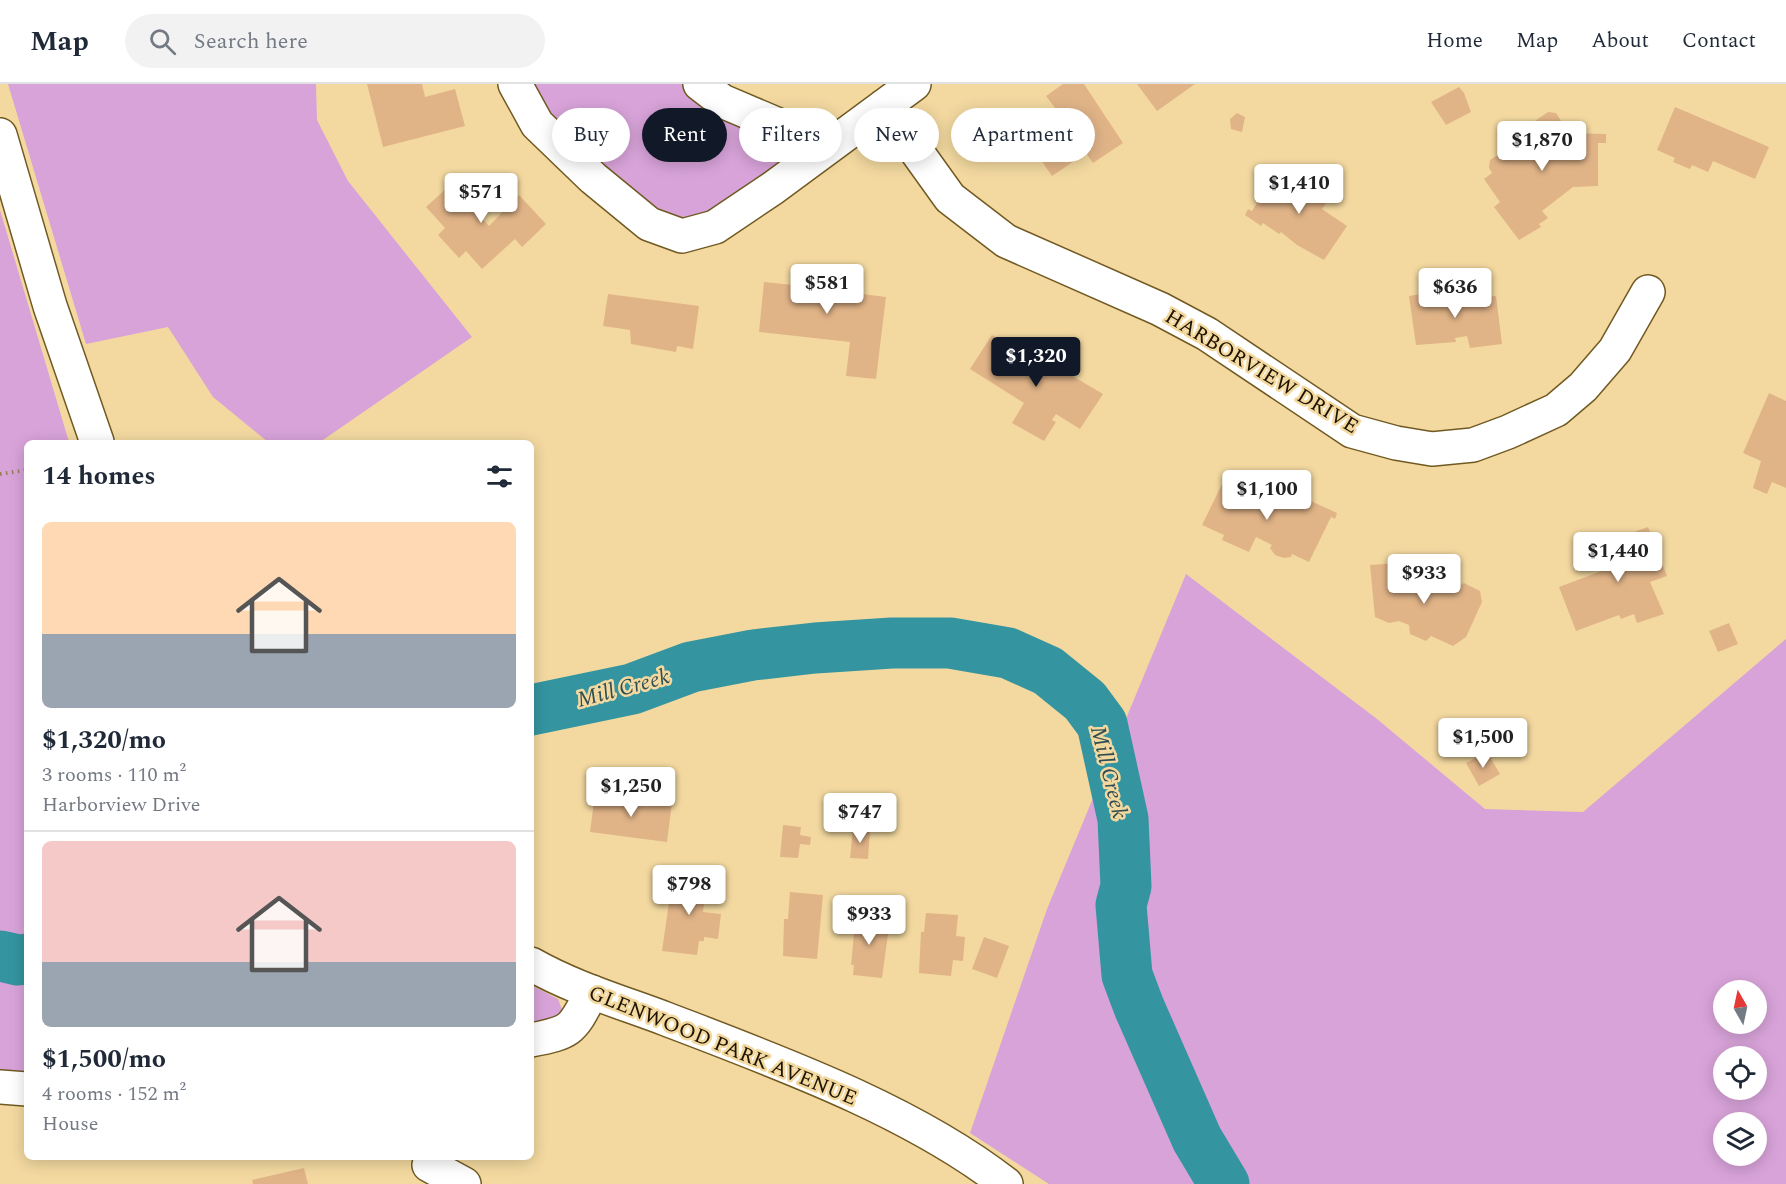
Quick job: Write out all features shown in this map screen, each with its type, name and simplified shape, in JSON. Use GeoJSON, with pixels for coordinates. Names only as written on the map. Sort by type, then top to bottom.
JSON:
{"type":"FeatureCollection","features":[{"type":"Feature","properties":{"kind":"street"},"geometry":{"type":"LineString","coordinates":[[515,84],[537,124],[592,178],[649,224],[682,236],[715,227],[807,162]]}},
{"type":"Feature","properties":{"kind":"street"},"geometry":{"type":"LineString","coordinates":[[700,84],[722,101],[739,108]]}},
{"type":"Feature","properties":{"kind":"street"},"geometry":{"type":"LineString","coordinates":[[842,136],[914,84]]}},
{"type":"Feature","properties":{"kind":"street","name":"HARBORVIEW DRIVE"},"geometry":{"type":"LineString","coordinates":[[884,106],[950,198],[1006,241],[1121,289],[1179,319],[1207,334],[1352,431],[1396,443],[1432,449],[1473,445],[1556,410],[1583,387],[1615,350],[1648,292]]}},
{"type":"Feature","properties":{"kind":"street"},"geometry":{"type":"LineString","coordinates":[[0,135],[53,316],[96,440]]}},
{"type":"Feature","properties":{"kind":"street","name":"GLENWOOD PARK AVENUE"},"geometry":{"type":"LineString","coordinates":[[534,965],[592,992],[762,1057],[859,1100],[950,1146],[1006,1184]]}},
{"type":"Feature","properties":{"kind":"street"},"geometry":{"type":"LineString","coordinates":[[534,1039],[558,1035],[572,1029],[592,992]]}},
{"type":"Feature","properties":{"kind":"street"},"geometry":{"type":"LineString","coordinates":[[0,1087],[24,1089]]}},
{"type":"Feature","properties":{"kind":"street"},"geometry":{"type":"LineString","coordinates":[[429,1165],[465,1184]]}},
{"type":"Feature","properties":{"kind":"path"},"geometry":{"type":"LineString","coordinates":[[0,474],[24,470]]}},
{"type":"Feature","properties":{"kind":"shaded area"},"geometry":{"type":"Polygon","coordinates":[[[8,84],[316,84],[317,120],[348,181],[472,337],[323,440],[266,440],[213,397],[168,327],[86,344],[8,84]]]}},
{"type":"Feature","properties":{"kind":"shaded area"},"geometry":{"type":"Polygon","coordinates":[[[529,84],[682,84],[719,108],[642,108],[642,162],[727,162],[727,113],[739,121],[739,162],[784,162],[784,164],[701,223],[660,216],[599,162],[630,162],[630,108],[552,108],[552,120],[546,115],[529,84]]]}},
{"type":"Feature","properties":{"kind":"shaded area"},"geometry":{"type":"Polygon","coordinates":[[[0,210],[68,440],[24,440],[24,1076],[0,1076],[0,210]]]}},
{"type":"Feature","properties":{"kind":"shaded area"},"geometry":{"type":"Polygon","coordinates":[[[1186,574],[1377,719],[1485,809],[1583,812],[1786,639],[1786,1184],[1049,1184],[970,1133],[1047,909],[1186,574]]]}},
{"type":"Feature","properties":{"kind":"shaded area"},"geometry":{"type":"Polygon","coordinates":[[[534,987],[558,999],[564,1015],[534,1027],[534,987]]]}},
{"type":"Feature","properties":{"kind":"building"},"geometry":{"type":"Polygon","coordinates":[[[367,84],[422,84],[425,97],[455,89],[465,126],[383,147],[367,84]]]}},
{"type":"Feature","properties":{"kind":"building"},"geometry":{"type":"Polygon","coordinates":[[[1063,84],[1084,84],[1123,143],[1095,162],[1095,108],[1055,108],[1046,96],[1063,84]]]}},
{"type":"Feature","properties":{"kind":"building"},"geometry":{"type":"Polygon","coordinates":[[[1137,84],[1195,84],[1157,111],[1137,84]]]}},
{"type":"Feature","properties":{"kind":"building"},"geometry":{"type":"Polygon","coordinates":[[[1459,87],[1464,93],[1471,112],[1446,125],[1431,102],[1459,87]]]}},
{"type":"Feature","properties":{"kind":"building"},"geometry":{"type":"Polygon","coordinates":[[[1675,107],[1769,147],[1755,179],[1713,161],[1708,172],[1692,165],[1690,169],[1673,162],[1675,158],[1657,150],[1675,107]]]}},
{"type":"Feature","properties":{"kind":"building"},"geometry":{"type":"Polygon","coordinates":[[[1548,112],[1556,113],[1569,133],[1606,134],[1606,143],[1598,143],[1598,186],[1573,187],[1542,211],[1548,218],[1539,224],[1541,227],[1519,240],[1494,207],[1500,202],[1484,179],[1492,173],[1489,168],[1490,160],[1501,153],[1506,155],[1507,147],[1527,133],[1537,135],[1532,130],[1532,123],[1548,112]]]}},
{"type":"Feature","properties":{"kind":"building"},"geometry":{"type":"Polygon","coordinates":[[[1237,113],[1245,117],[1242,132],[1231,129],[1230,119],[1237,113]]]}},
{"type":"Feature","properties":{"kind":"building"},"geometry":{"type":"Polygon","coordinates":[[[1042,162],[1073,162],[1052,176],[1042,162]]]}},
{"type":"Feature","properties":{"kind":"building"},"geometry":{"type":"Polygon","coordinates":[[[1283,175],[1306,187],[1312,178],[1334,192],[1322,209],[1347,226],[1324,260],[1297,245],[1281,232],[1279,234],[1263,223],[1261,226],[1245,215],[1248,209],[1252,211],[1268,185],[1283,175]]]}},
{"type":"Feature","properties":{"kind":"building"},"geometry":{"type":"Polygon","coordinates":[[[459,177],[484,204],[476,212],[489,226],[519,195],[546,224],[522,247],[515,239],[482,269],[466,251],[459,258],[438,235],[445,228],[426,207],[459,177]]]}},
{"type":"Feature","properties":{"kind":"building"},"geometry":{"type":"Polygon","coordinates":[[[796,264],[841,269],[838,291],[886,297],[876,379],[846,376],[850,342],[759,332],[764,282],[793,285],[796,264]]]}},
{"type":"Feature","properties":{"kind":"building"},"geometry":{"type":"Polygon","coordinates":[[[1448,290],[1450,299],[1496,296],[1502,344],[1470,348],[1467,336],[1455,338],[1456,342],[1416,345],[1409,296],[1448,290]]]}},
{"type":"Feature","properties":{"kind":"building"},"geometry":{"type":"Polygon","coordinates":[[[608,294],[699,306],[693,349],[677,346],[676,352],[631,344],[630,330],[603,326],[608,294]]]}},
{"type":"Feature","properties":{"kind":"building"},"geometry":{"type":"Polygon","coordinates":[[[992,335],[1020,353],[1023,347],[1103,394],[1080,429],[1056,414],[1052,420],[1056,422],[1044,441],[1012,423],[1024,403],[970,369],[992,335]]]}},
{"type":"Feature","properties":{"kind":"building"},"geometry":{"type":"Polygon","coordinates":[[[1769,393],[1786,401],[1786,488],[1772,482],[1767,494],[1753,488],[1761,461],[1743,453],[1769,393]]]}},
{"type":"Feature","properties":{"kind":"building"},"geometry":{"type":"Polygon","coordinates":[[[1226,476],[1285,501],[1283,505],[1293,509],[1300,496],[1337,513],[1335,519],[1331,517],[1309,562],[1292,554],[1291,557],[1284,558],[1275,555],[1270,548],[1272,545],[1256,537],[1249,552],[1222,540],[1224,535],[1202,525],[1226,476]]]}},
{"type":"Feature","properties":{"kind":"building"},"geometry":{"type":"Polygon","coordinates":[[[1648,527],[1667,576],[1650,582],[1664,614],[1637,623],[1634,614],[1621,619],[1619,615],[1576,631],[1559,587],[1607,569],[1598,545],[1648,527]]]}},
{"type":"Feature","properties":{"kind":"building"},"geometry":{"type":"Polygon","coordinates":[[[1399,563],[1399,571],[1448,593],[1464,583],[1480,591],[1482,602],[1466,637],[1453,646],[1431,636],[1426,641],[1410,634],[1409,625],[1399,621],[1389,623],[1375,617],[1370,565],[1399,563]]]}},
{"type":"Feature","properties":{"kind":"building"},"geometry":{"type":"Polygon","coordinates":[[[1729,623],[1738,644],[1718,652],[1709,631],[1729,623]]]}},
{"type":"Feature","properties":{"kind":"building"},"geometry":{"type":"Polygon","coordinates":[[[1487,752],[1500,774],[1479,786],[1466,763],[1487,752]]]}},
{"type":"Feature","properties":{"kind":"building"},"geometry":{"type":"Polygon","coordinates":[[[595,794],[672,803],[667,842],[590,832],[595,794]]]}},
{"type":"Feature","properties":{"kind":"building"},"geometry":{"type":"Polygon","coordinates":[[[783,825],[801,827],[800,835],[811,837],[810,845],[800,844],[798,858],[780,857],[783,825]]]}},
{"type":"Feature","properties":{"kind":"building"},"geometry":{"type":"Polygon","coordinates":[[[853,829],[870,831],[868,859],[850,858],[853,829]]]}},
{"type":"Feature","properties":{"kind":"building"},"geometry":{"type":"Polygon","coordinates":[[[682,870],[705,873],[704,881],[707,882],[703,912],[721,914],[718,939],[704,937],[704,941],[699,941],[697,955],[662,951],[671,888],[676,889],[682,870]]]}},
{"type":"Feature","properties":{"kind":"building"},"geometry":{"type":"Polygon","coordinates":[[[790,892],[823,895],[817,959],[783,956],[784,919],[788,919],[790,892]]]}},
{"type":"Feature","properties":{"kind":"building"},"geometry":{"type":"Polygon","coordinates":[[[856,913],[879,915],[878,927],[889,927],[882,978],[853,975],[854,965],[851,965],[856,913]]]}},
{"type":"Feature","properties":{"kind":"building"},"geometry":{"type":"Polygon","coordinates":[[[926,913],[958,915],[956,936],[965,937],[963,961],[953,960],[951,976],[919,973],[921,932],[924,932],[926,913]]]}},
{"type":"Feature","properties":{"kind":"building"},"geometry":{"type":"Polygon","coordinates":[[[984,937],[1009,946],[997,978],[972,969],[984,937]]]}},
{"type":"Feature","properties":{"kind":"building"},"geometry":{"type":"Polygon","coordinates":[[[304,1168],[308,1184],[253,1184],[252,1180],[304,1168]]]}},
{"type":"Feature","properties":{"kind":"waterway","name":"Mill Creek"},"geometry":{"type":"LineString","coordinates":[[534,709],[632,689],[691,667],[753,655],[815,648],[892,643],[950,643],[1008,653],[1048,671],[1085,701],[1102,724],[1123,819],[1126,886],[1121,905],[1127,975],[1197,1139],[1224,1184]]}},
{"type":"Feature","properties":{"kind":"waterway","name":"Mill Creek"},"geometry":{"type":"LineString","coordinates":[[0,956],[24,959]]}}]}
